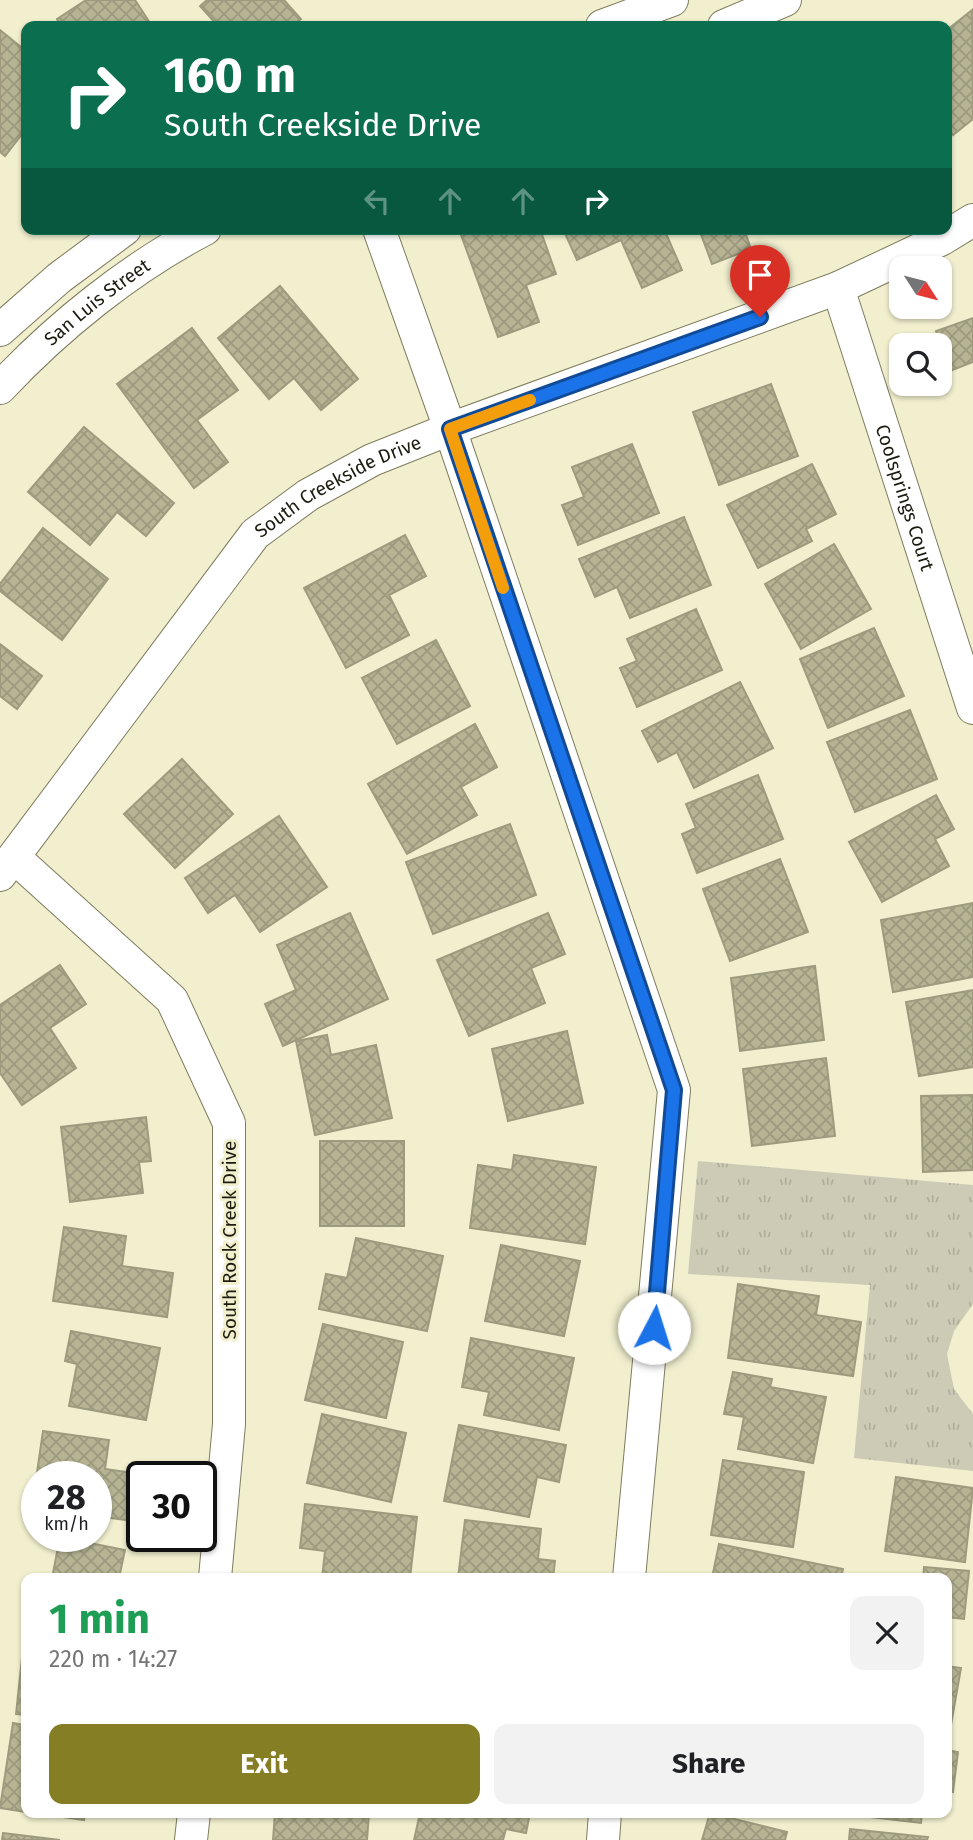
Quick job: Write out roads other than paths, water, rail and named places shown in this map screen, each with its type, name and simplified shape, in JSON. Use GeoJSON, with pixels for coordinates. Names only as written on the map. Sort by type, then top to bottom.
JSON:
{"type":"FeatureCollection","features":[{"type":"Feature","properties":{"kind":"street"},"geometry":{"type":"LineString","coordinates":[[615,21],[672,0]]}},
{"type":"Feature","properties":{"kind":"street"},"geometry":{"type":"LineString","coordinates":[[736,21],[785,0]]}},
{"type":"Feature","properties":{"kind":"street","name":"South Creekside Drive"},"geometry":{"type":"LineString","coordinates":[[952,233],[973,220]]}},
{"type":"Feature","properties":{"kind":"street"},"geometry":{"type":"LineString","coordinates":[[0,330],[59,278],[117,235]]}},
{"type":"Feature","properties":{"kind":"street","name":"San Luis Street"},"geometry":{"type":"LineString","coordinates":[[0,388],[21,366],[87,309],[141,269],[195,235]]}},
{"type":"Feature","properties":{"kind":"street"},"geometry":{"type":"LineString","coordinates":[[381,235],[450,429],[674,1090],[629,1573]]}},
{"type":"Feature","properties":{"kind":"street","name":"South Creekside Drive"},"geometry":{"type":"LineString","coordinates":[[7,866],[255,534],[308,495],[362,466],[450,429],[838,288],[949,235]]}},
{"type":"Feature","properties":{"kind":"street","name":"Coolsprings Court"},"geometry":{"type":"LineString","coordinates":[[838,288],[972,702]]}},
{"type":"Feature","properties":{"kind":"street","name":"South Rock Creek Drive"},"geometry":{"type":"LineString","coordinates":[[7,866],[172,1000],[229,1124],[229,1424],[215,1573]]}},
{"type":"Feature","properties":{"kind":"street"},"geometry":{"type":"LineString","coordinates":[[191,1840],[193,1818]]}},
{"type":"Feature","properties":{"kind":"street"},"geometry":{"type":"LineString","coordinates":[[603,1840],[605,1818]]}}]}
